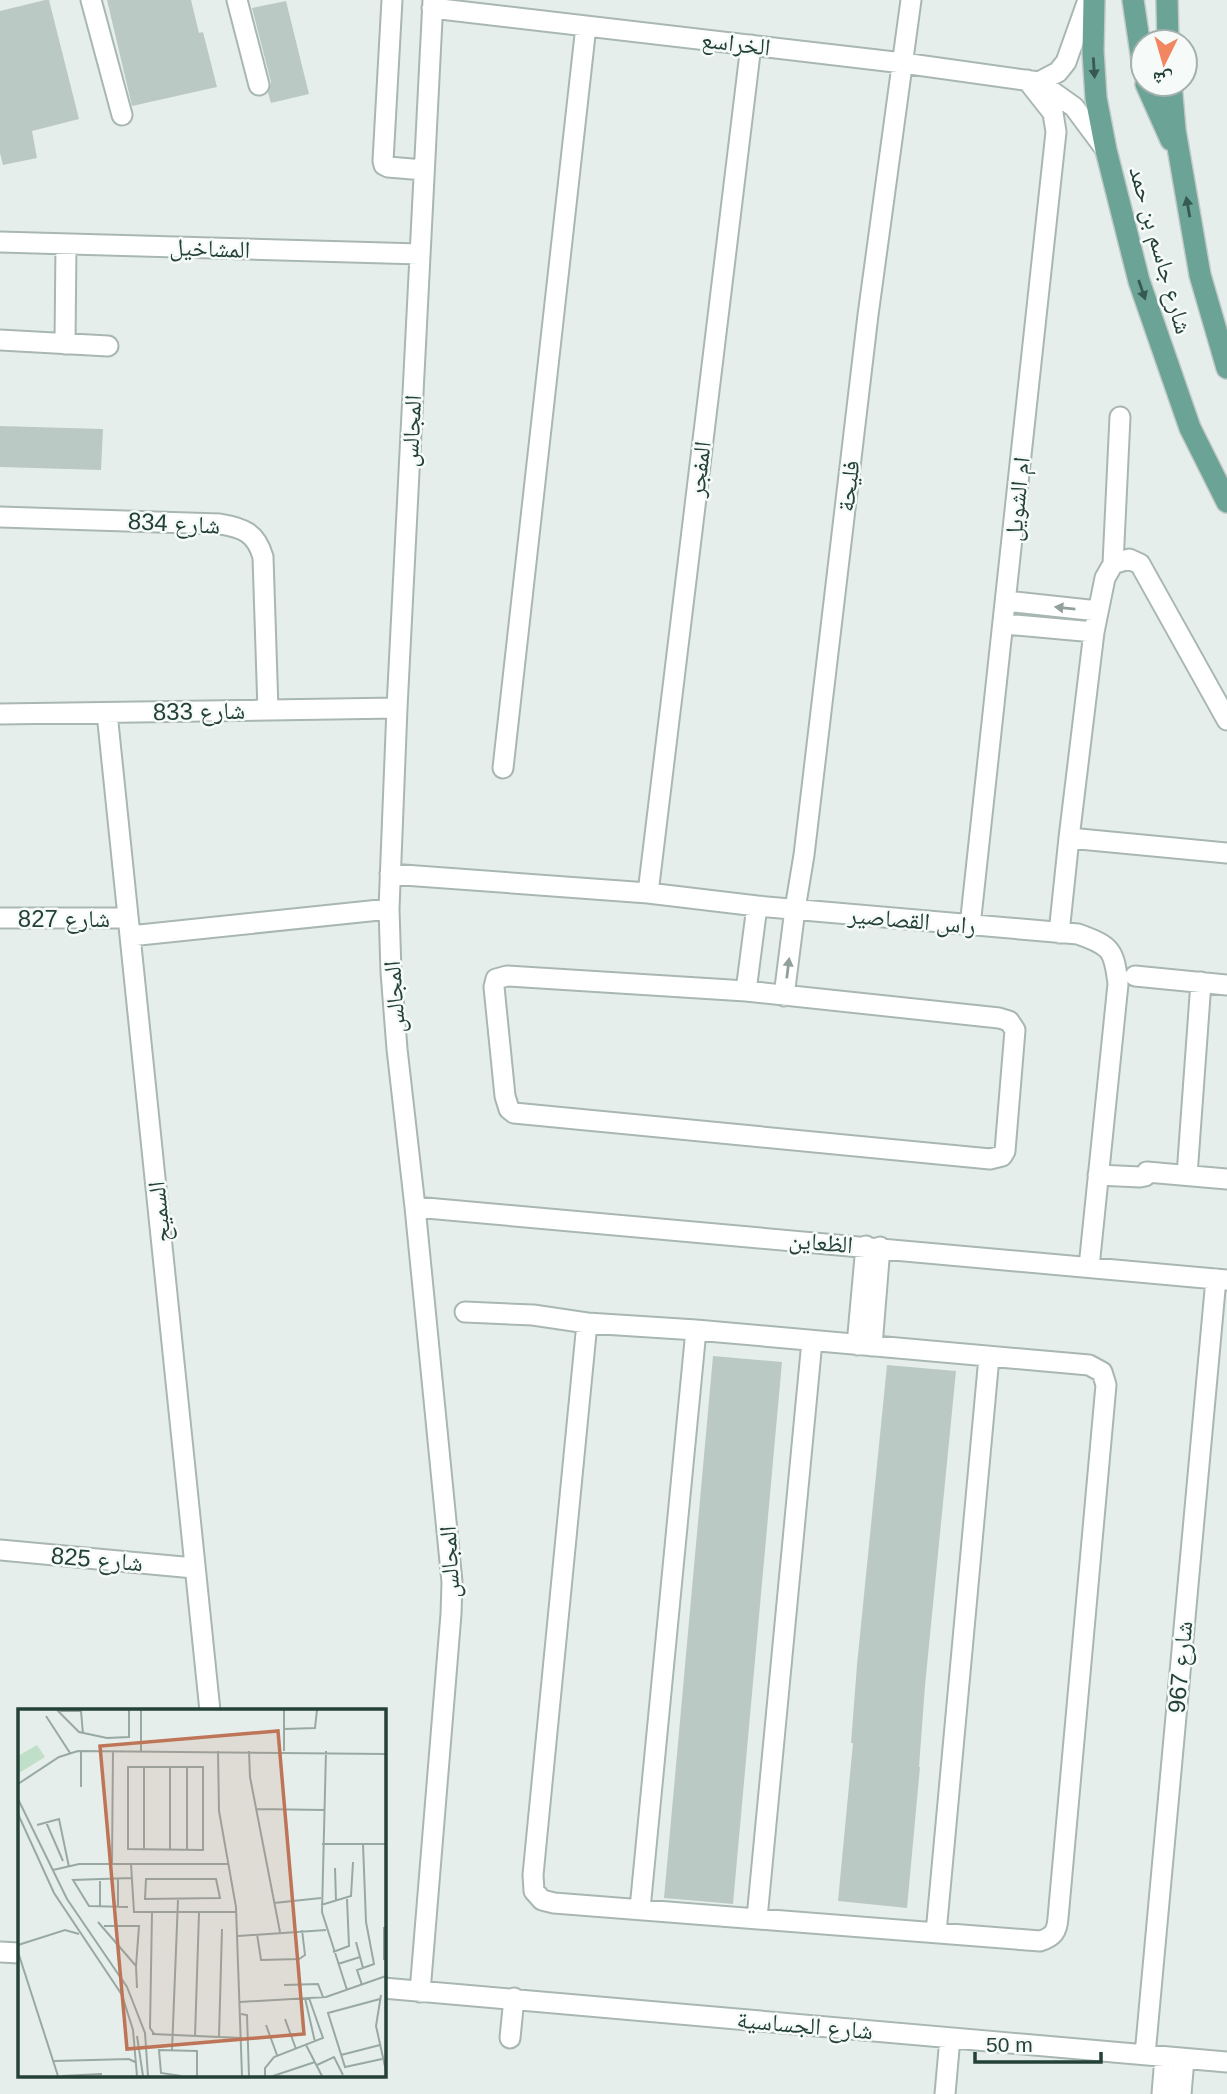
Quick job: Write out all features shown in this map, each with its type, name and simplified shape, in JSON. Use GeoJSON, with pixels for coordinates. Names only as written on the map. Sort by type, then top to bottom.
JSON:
{"type":"FeatureCollection","features":[{"type":"Feature","properties":{"kind":"main road","name":"شارع جاسم بن حمد"},"geometry":{"type":"LineString","coordinates":[[1094,0],[1096,98],[1105,150],[1139,281],[1189,428],[1227,502]]}},
{"type":"Feature","properties":{"kind":"main road"},"geometry":{"type":"LineString","coordinates":[[1133,0],[1137,28]]}},
{"type":"Feature","properties":{"kind":"main road"},"geometry":{"type":"LineString","coordinates":[[1167,0],[1168,28]]}},
{"type":"Feature","properties":{"kind":"main road"},"geometry":{"type":"LineString","coordinates":[[1152,98],[1180,161]]}},
{"type":"Feature","properties":{"kind":"main road","name":"شارع جاسم بن حمد"},"geometry":{"type":"LineString","coordinates":[[1173,98],[1180,161],[1200,275],[1227,368]]}},
{"type":"Feature","properties":{"kind":"street"},"geometry":{"type":"LineString","coordinates":[[91,0],[122,115]]}},
{"type":"Feature","properties":{"kind":"street"},"geometry":{"type":"LineString","coordinates":[[237,0],[259,85]]}},
{"type":"Feature","properties":{"kind":"street"},"geometry":{"type":"LineString","coordinates":[[392,0],[383,161],[388,167],[424,170]]}},
{"type":"Feature","properties":{"kind":"street","name":"فليحة"},"geometry":{"type":"LineString","coordinates":[[785,996],[867,315],[911,0]]}},
{"type":"Feature","properties":{"kind":"street"},"geometry":{"type":"LineString","coordinates":[[1033,81],[1058,72],[1066,62],[1088,0]]}},
{"type":"Feature","properties":{"kind":"street","name":"المجالس"},"geometry":{"type":"LineString","coordinates":[[419,1992],[452,1582],[396,1036],[389,909],[433,4]]}},
{"type":"Feature","properties":{"kind":"street","name":"الخراسع"},"geometry":{"type":"LineString","coordinates":[[433,4],[586,26],[1033,81],[1074,107],[1105,150]]}},
{"type":"Feature","properties":{"kind":"street"},"geometry":{"type":"LineString","coordinates":[[503,768],[586,26]]}},
{"type":"Feature","properties":{"kind":"street","name":"المفجر"},"geometry":{"type":"LineString","coordinates":[[648,893],[751,45]]}},
{"type":"Feature","properties":{"kind":"street","name":"ام الشويل"},"geometry":{"type":"LineString","coordinates":[[970,926],[1056,132],[1053,113],[1033,81]]}},
{"type":"Feature","properties":{"kind":"street","name":"المشاخيل"},"geometry":{"type":"LineString","coordinates":[[0,242],[420,254]]}},
{"type":"Feature","properties":{"kind":"street"},"geometry":{"type":"LineString","coordinates":[[65,344],[66,244]]}},
{"type":"Feature","properties":{"kind":"street"},"geometry":{"type":"LineString","coordinates":[[0,340],[108,346]]}},
{"type":"Feature","properties":{"kind":"street"},"geometry":{"type":"LineString","coordinates":[[1059,933],[1094,632],[1105,578],[1113,564],[1120,416]]}},
{"type":"Feature","properties":{"kind":"street","name":"شارع 834"},"geometry":{"type":"LineString","coordinates":[[0,517],[220,524],[236,527],[250,534],[259,542],[263,557],[268,710]]}},
{"type":"Feature","properties":{"kind":"street"},"geometry":{"type":"LineString","coordinates":[[1113,564],[1129,559],[1140,564],[1227,720]]}},
{"type":"Feature","properties":{"kind":"street"},"geometry":{"type":"LineString","coordinates":[[1006,601],[1098,611]]}},
{"type":"Feature","properties":{"kind":"street"},"geometry":{"type":"LineString","coordinates":[[1004,624],[1094,632]]}},
{"type":"Feature","properties":{"kind":"street","name":"شارع 833"},"geometry":{"type":"LineString","coordinates":[[0,714],[397,708]]}},
{"type":"Feature","properties":{"kind":"street","name":"السميح"},"geometry":{"type":"LineString","coordinates":[[107,713],[210,1709]]}},
{"type":"Feature","properties":{"kind":"street"},"geometry":{"type":"LineString","coordinates":[[1069,838],[1227,853]]}},
{"type":"Feature","properties":{"kind":"street","name":"راس القصاصير"},"geometry":{"type":"LineString","coordinates":[[390,874],[648,893],[757,906],[1078,934],[1097,941],[1108,948],[1115,959],[1118,984],[1089,1267]]}},
{"type":"Feature","properties":{"kind":"street"},"geometry":{"type":"LineString","coordinates":[[746,991],[757,906]]}},
{"type":"Feature","properties":{"kind":"street","name":"شارع 827"},"geometry":{"type":"LineString","coordinates":[[0,918],[129,927],[389,909]]}},
{"type":"Feature","properties":{"kind":"street"},"geometry":{"type":"LineString","coordinates":[[507,975],[785,996],[1009,1021],[1015,1030],[1006,1145],[1002,1156],[990,1159],[521,1114],[514,1113],[506,1104],[494,987],[499,977],[507,975]]}},
{"type":"Feature","properties":{"kind":"street"},"geometry":{"type":"LineString","coordinates":[[1135,976],[1227,985]]}},
{"type":"Feature","properties":{"kind":"street"},"geometry":{"type":"LineString","coordinates":[[1187,1175],[1202,982]]}},
{"type":"Feature","properties":{"kind":"street"},"geometry":{"type":"LineString","coordinates":[[1098,1168],[1140,1177],[1147,1172],[1227,1179]]}},
{"type":"Feature","properties":{"kind":"street","name":"الظعاين"},"geometry":{"type":"LineString","coordinates":[[415,1207],[1222,1279]]}},
{"type":"Feature","properties":{"kind":"street"},"geometry":{"type":"LineString","coordinates":[[865,1346],[873,1247]]}},
{"type":"Feature","properties":{"kind":"street","name":"شارع 967"},"geometry":{"type":"LineString","coordinates":[[1145,2055],[1222,1279]]}},
{"type":"Feature","properties":{"kind":"street"},"geometry":{"type":"LineString","coordinates":[[466,1312],[533,1315],[587,1323],[696,1330],[1089,1365],[1102,1372],[1106,1385],[1058,1918],[1057,1929],[1051,1937],[1040,1941],[554,1903],[542,1900],[534,1891],[587,1323]]}},
{"type":"Feature","properties":{"kind":"street"},"geometry":{"type":"LineString","coordinates":[[640,1909],[696,1330]]}},
{"type":"Feature","properties":{"kind":"street"},"geometry":{"type":"LineString","coordinates":[[757,1918],[812,1341]]}},
{"type":"Feature","properties":{"kind":"street"},"geometry":{"type":"LineString","coordinates":[[936,1933],[989,1357]]}},
{"type":"Feature","properties":{"kind":"street","name":"شارع 825"},"geometry":{"type":"LineString","coordinates":[[0,1550],[194,1568]]}},
{"type":"Feature","properties":{"kind":"street"},"geometry":{"type":"LineString","coordinates":[[0,1952],[18,1953]]}},
{"type":"Feature","properties":{"kind":"street","name":"شارع الجساسية"},"geometry":{"type":"LineString","coordinates":[[385,1988],[1227,2062]]}},
{"type":"Feature","properties":{"kind":"street"},"geometry":{"type":"LineString","coordinates":[[510,2038],[514,1998]]}},
{"type":"Feature","properties":{"kind":"street"},"geometry":{"type":"LineString","coordinates":[[945,2094],[950,2038]]}},
{"type":"Feature","properties":{"kind":"street"},"geometry":{"type":"LineString","coordinates":[[1162,2094],[1175,2058]]}},
{"type":"Feature","properties":{"kind":"street"},"geometry":{"type":"LineString","coordinates":[[1175,2058],[1181,2094]]}},
{"type":"Feature","properties":{"kind":"building"},"geometry":{"type":"Polygon","coordinates":[[[49,0],[79,119],[32,131],[37,158],[3,165],[0,153],[0,11],[49,0]]]}},
{"type":"Feature","properties":{"kind":"building"},"geometry":{"type":"Polygon","coordinates":[[[107,0],[191,0],[199,33],[203,32],[217,87],[132,106],[107,0]]]}},
{"type":"Feature","properties":{"kind":"building"},"geometry":{"type":"Polygon","coordinates":[[[286,1],[309,94],[271,103],[268,93],[271,82],[252,8],[286,1]]]}},
{"type":"Feature","properties":{"kind":"building"},"geometry":{"type":"Polygon","coordinates":[[[0,426],[103,429],[101,470],[0,467],[0,426]]]}},
{"type":"Feature","properties":{"kind":"building"},"geometry":{"type":"Polygon","coordinates":[[[713,1356],[782,1362],[733,1904],[664,1898],[713,1356]]]}},
{"type":"Feature","properties":{"kind":"building"},"geometry":{"type":"Polygon","coordinates":[[[887,1365],[956,1371],[925,1686],[907,1908],[838,1901],[853,1743],[857,1665],[887,1365]]]}}]}
